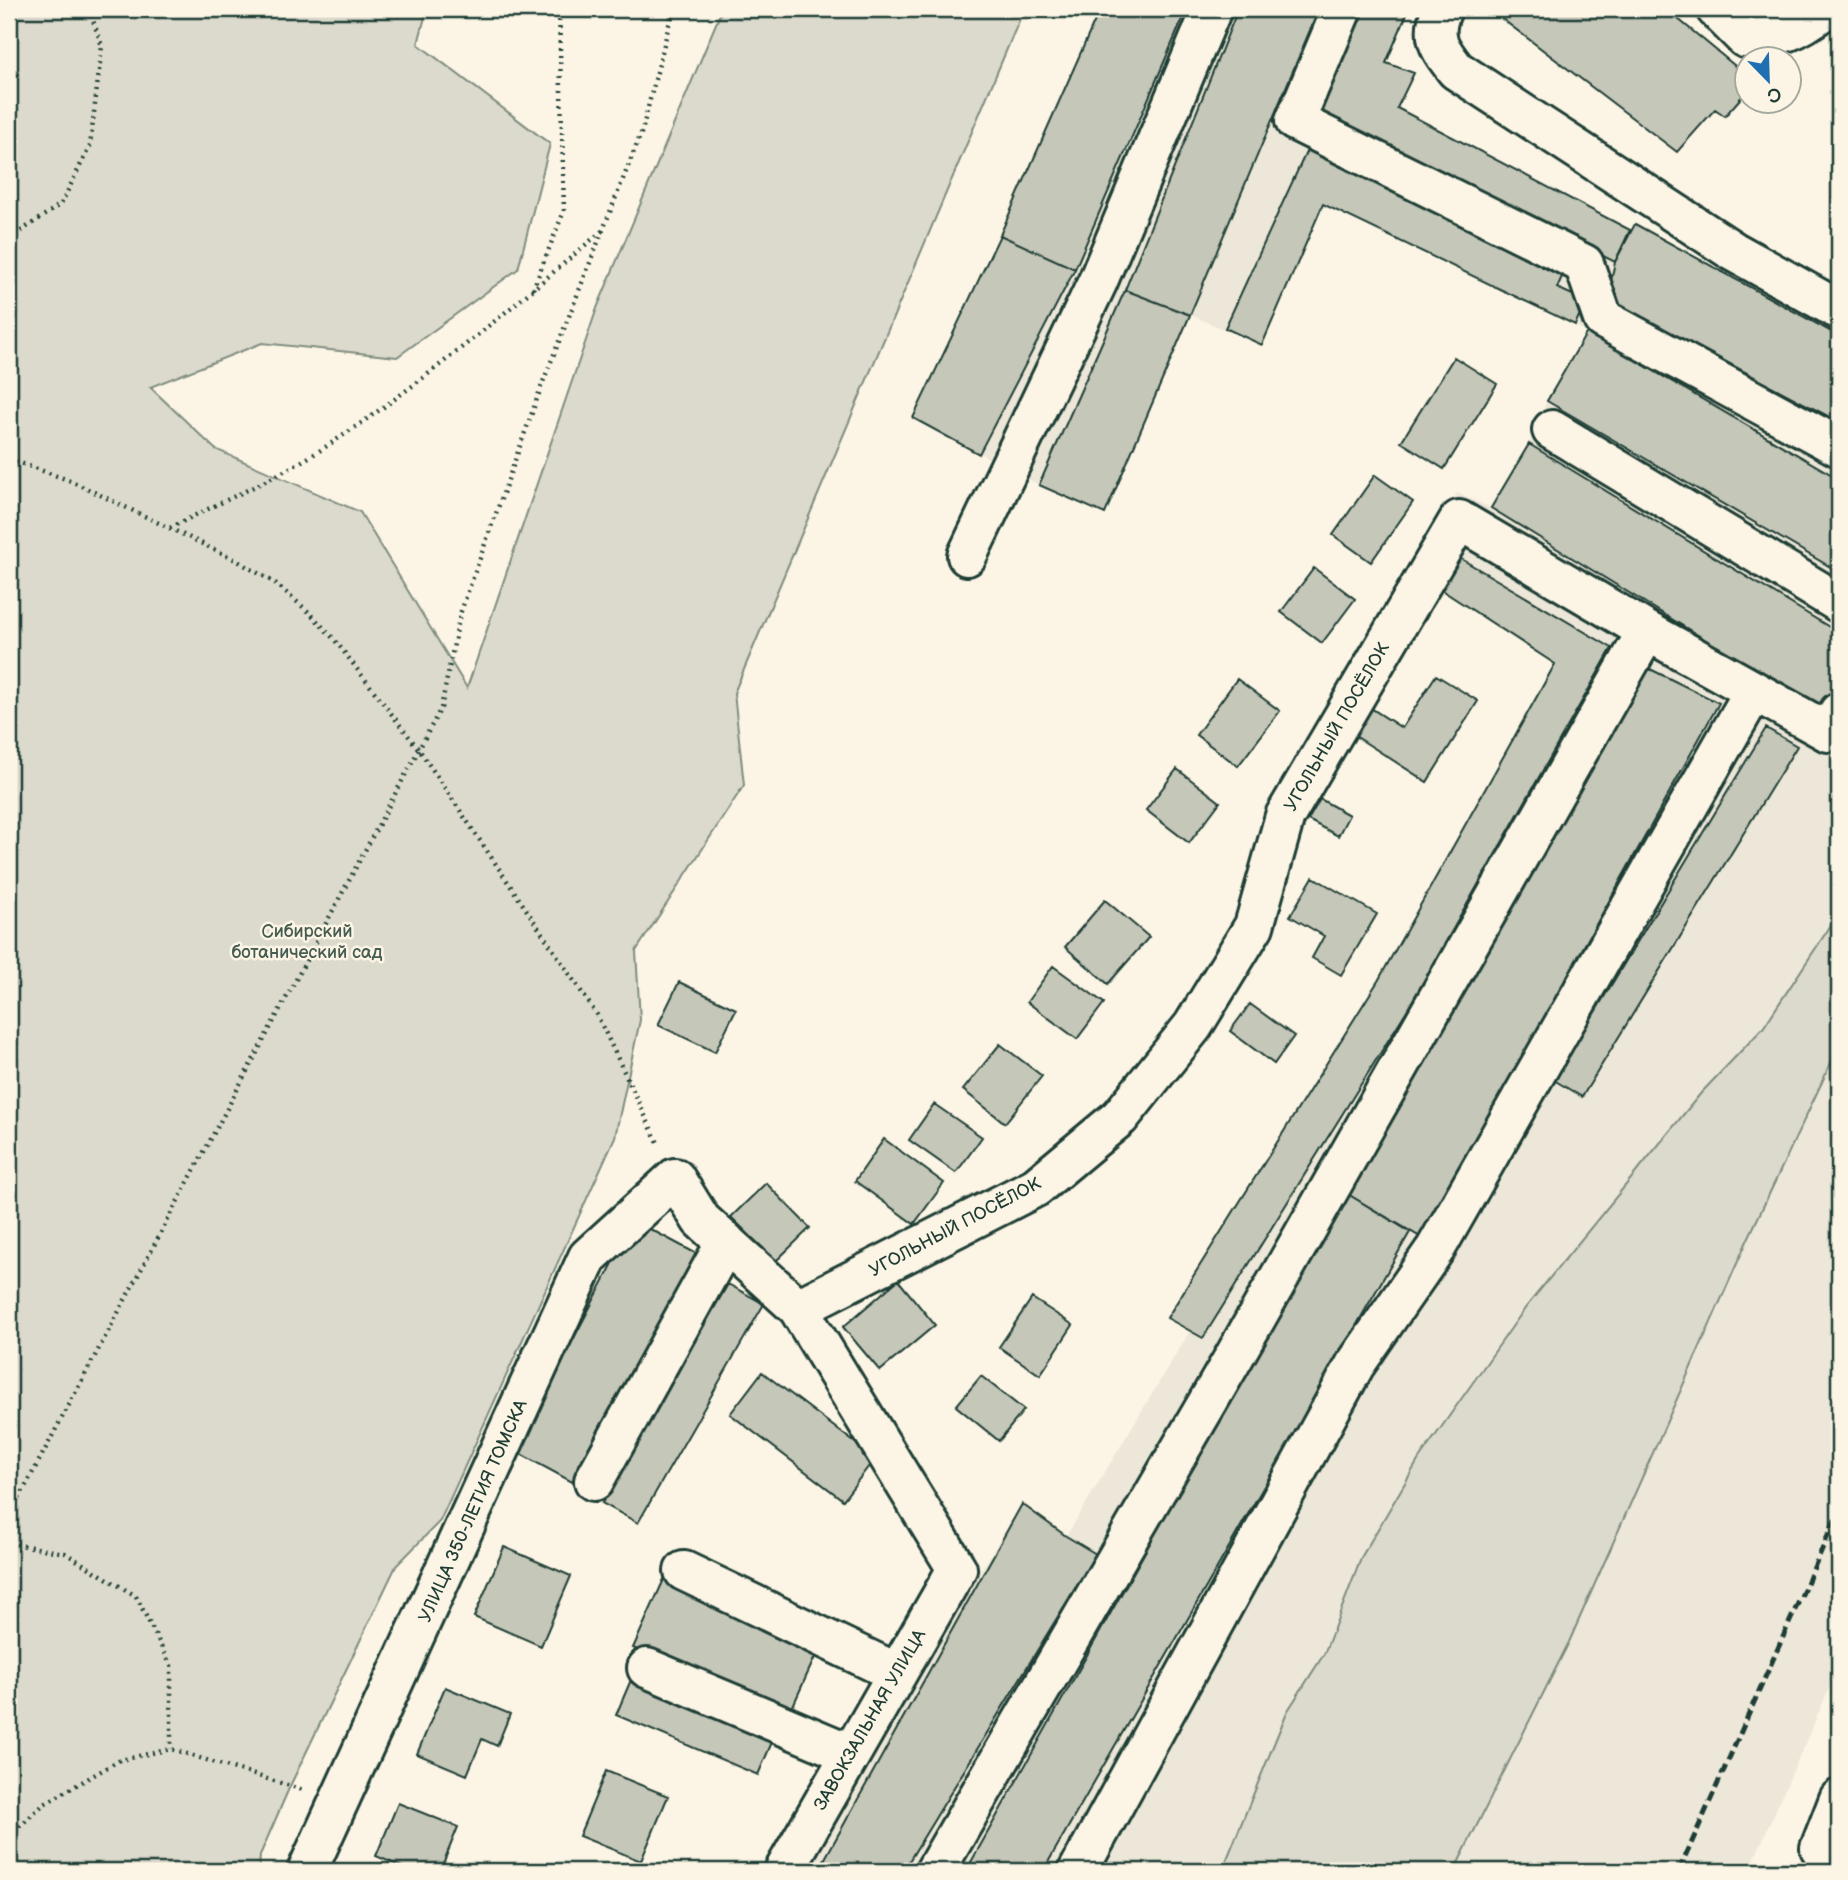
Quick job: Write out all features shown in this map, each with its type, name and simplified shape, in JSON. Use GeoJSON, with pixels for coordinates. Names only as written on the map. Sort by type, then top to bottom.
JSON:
{"type":"FeatureCollection","features":[{"type":"Feature","properties":{"kind":"street"},"geometry":{"type":"LineString","coordinates":[[967,556],[1098,281],[1212,9]]}},
{"type":"Feature","properties":{"kind":"street"},"geometry":{"type":"LineString","coordinates":[[1342,9],[1295,121],[1584,264],[1604,319],[1839,447]]}},
{"type":"Feature","properties":{"kind":"street"},"geometry":{"type":"LineString","coordinates":[[1441,9],[1436,23],[1438,47],[1456,70],[1733,251],[1839,310]]}},
{"type":"Feature","properties":{"kind":"street"},"geometry":{"type":"LineString","coordinates":[[1716,9],[1745,38],[1770,37],[1803,26],[1825,9]]}},
{"type":"Feature","properties":{"kind":"street"},"geometry":{"type":"LineString","coordinates":[[1552,430],[1839,603]]}},
{"type":"Feature","properties":{"kind":"street","name":"УГОЛЬНЫЙ ПОСЁЛОК"},"geometry":{"type":"LineString","coordinates":[[798,1308],[1037,1187],[1120,1117],[1193,1026],[1254,926],[1285,816],[1459,520],[1647,631]]}},
{"type":"Feature","properties":{"kind":"street"},"geometry":{"type":"LineString","coordinates":[[935,1871],[1241,1345],[1647,631],[1828,733],[1839,712]]}},
{"type":"Feature","properties":{"kind":"street"},"geometry":{"type":"LineString","coordinates":[[1077,1871],[1355,1364],[1436,1248],[1754,691]]}},
{"type":"Feature","properties":{"kind":"street"},"geometry":{"type":"LineString","coordinates":[[675,1178],[701,1220],[798,1308]]}},
{"type":"Feature","properties":{"kind":"street","name":"УЛИЦА 350-ЛЕТИЯ ТОМСКА"},"geometry":{"type":"LineString","coordinates":[[307,1871],[588,1257],[675,1178]]}},
{"type":"Feature","properties":{"kind":"street"},"geometry":{"type":"LineString","coordinates":[[594,1481],[726,1242]]}},
{"type":"Feature","properties":{"kind":"street","name":"ЗАВОКЗАЛЬНАЯ УЛИЦА"},"geometry":{"type":"LineString","coordinates":[[783,1871],[957,1569],[798,1308]]}},
{"type":"Feature","properties":{"kind":"street"},"geometry":{"type":"LineString","coordinates":[[684,1571],[897,1673]]}},
{"type":"Feature","properties":{"kind":"street"},"geometry":{"type":"LineString","coordinates":[[647,1668],[850,1754]]}},
{"type":"Feature","properties":{"kind":"street"},"geometry":{"type":"LineString","coordinates":[[1830,1852],[1839,1799]]}},
{"type":"Feature","properties":{"kind":"path"},"geometry":{"type":"LineString","coordinates":[[9,239],[61,204],[90,146],[102,46],[89,9]]}},
{"type":"Feature","properties":{"kind":"path"},"geometry":{"type":"LineString","coordinates":[[532,290],[564,211],[559,9]]}},
{"type":"Feature","properties":{"kind":"path"},"geometry":{"type":"LineString","coordinates":[[9,1517],[441,708],[460,614],[543,382],[642,131],[673,9]]}},
{"type":"Feature","properties":{"kind":"path"},"geometry":{"type":"LineString","coordinates":[[169,528],[285,470],[338,439],[468,345],[603,230]]}},
{"type":"Feature","properties":{"kind":"path"},"geometry":{"type":"LineString","coordinates":[[9,459],[71,481],[236,560],[275,583],[310,613],[334,639],[419,751],[597,1015],[675,1178]]}},
{"type":"Feature","properties":{"kind":"path"},"geometry":{"type":"LineString","coordinates":[[9,1543],[65,1553],[136,1596],[171,1666],[171,1749]]}},
{"type":"Feature","properties":{"kind":"path"},"geometry":{"type":"LineString","coordinates":[[9,1836],[44,1804],[120,1760],[171,1749],[340,1802]]}},
{"type":"Feature","properties":{"kind":"shaded area"},"geometry":{"type":"Polygon","coordinates":[[[1100,9],[1409,9],[1387,62],[1414,73],[1397,108],[1630,230],[1635,224],[1839,336],[1839,1666],[1749,1871],[797,1871],[1022,1504],[1067,1535],[1190,1331],[1167,1318],[1378,981],[1555,664],[1412,571],[1457,493],[1491,508],[1529,444],[1547,401],[1587,332],[1323,204],[1262,345],[1190,315],[1105,514],[1039,485],[913,418],[1000,235],[1100,9]]]}},
{"type":"Feature","properties":{"kind":"green space","name":"Сибирский ботанический сад"},"geometry":{"type":"Polygon","coordinates":[[[9,9],[427,9],[418,44],[550,144],[518,269],[397,357],[262,343],[150,387],[215,449],[360,512],[467,688],[597,308],[722,9],[1024,9],[734,693],[744,785],[636,951],[640,1020],[615,1137],[440,1521],[396,1566],[290,1786],[260,1855],[259,1871],[9,1871],[9,9]]]}},
{"type":"Feature","properties":{"kind":"green space"},"geometry":{"type":"Polygon","coordinates":[[[1839,913],[1839,1046],[1747,1241],[1569,1642],[1454,1871],[1222,1871],[1287,1712],[1324,1654],[1362,1556],[1419,1459],[1526,1307],[1701,1093],[1763,1028],[1839,913]]]}},
{"type":"Feature","properties":{"kind":"building"},"geometry":{"type":"Polygon","coordinates":[[[1100,9],[1187,9],[1075,269],[1000,235],[1100,9]]]}},
{"type":"Feature","properties":{"kind":"building"},"geometry":{"type":"Polygon","coordinates":[[[1238,9],[1319,9],[1190,315],[1125,290],[1238,9]]]}},
{"type":"Feature","properties":{"kind":"building"},"geometry":{"type":"Polygon","coordinates":[[[1362,9],[1409,9],[1386,63],[1414,73],[1397,108],[1630,230],[1615,262],[1319,113],[1362,9]]]}},
{"type":"Feature","properties":{"kind":"building"},"geometry":{"type":"Polygon","coordinates":[[[1489,9],[1666,9],[1732,63],[1732,108],[1725,116],[1715,109],[1677,152],[1489,9]]]}},
{"type":"Feature","properties":{"kind":"building"},"geometry":{"type":"Polygon","coordinates":[[[1307,150],[1564,272],[1557,288],[1586,301],[1575,325],[1323,204],[1262,345],[1225,328],[1307,150]]]}},
{"type":"Feature","properties":{"kind":"building"},"geometry":{"type":"Polygon","coordinates":[[[1635,224],[1839,336],[1839,422],[1607,299],[1615,262],[1635,224]]]}},
{"type":"Feature","properties":{"kind":"building"},"geometry":{"type":"Polygon","coordinates":[[[1000,235],[1075,269],[979,454],[913,418],[1000,235]]]}},
{"type":"Feature","properties":{"kind":"building"},"geometry":{"type":"Polygon","coordinates":[[[1125,290],[1190,315],[1105,514],[1039,485],[1125,290]]]}},
{"type":"Feature","properties":{"kind":"building"},"geometry":{"type":"Polygon","coordinates":[[[1587,332],[1839,479],[1839,572],[1547,401],[1587,332]]]}},
{"type":"Feature","properties":{"kind":"building"},"geometry":{"type":"Polygon","coordinates":[[[1454,357],[1497,384],[1444,469],[1401,442],[1454,357]]]}},
{"type":"Feature","properties":{"kind":"building"},"geometry":{"type":"Polygon","coordinates":[[[1529,444],[1839,633],[1839,680],[1821,711],[1491,508],[1529,444]]]}},
{"type":"Feature","properties":{"kind":"building"},"geometry":{"type":"Polygon","coordinates":[[[1375,475],[1413,502],[1371,562],[1333,535],[1375,475]]]}},
{"type":"Feature","properties":{"kind":"building"},"geometry":{"type":"Polygon","coordinates":[[[1458,557],[1612,648],[1409,1007],[1203,1338],[1167,1318],[1378,981],[1555,664],[1440,589],[1458,557]]]}},
{"type":"Feature","properties":{"kind":"building"},"geometry":{"type":"Polygon","coordinates":[[[1314,568],[1355,599],[1322,643],[1281,612],[1314,568]]]}},
{"type":"Feature","properties":{"kind":"building"},"geometry":{"type":"Polygon","coordinates":[[[1646,667],[1719,703],[1422,1238],[1346,1193],[1646,667]]]}},
{"type":"Feature","properties":{"kind":"building"},"geometry":{"type":"Polygon","coordinates":[[[1436,675],[1478,701],[1427,782],[1352,734],[1369,707],[1402,728],[1436,675]]]}},
{"type":"Feature","properties":{"kind":"building"},"geometry":{"type":"Polygon","coordinates":[[[1237,679],[1280,711],[1238,766],[1196,735],[1237,679]]]}},
{"type":"Feature","properties":{"kind":"building"},"geometry":{"type":"Polygon","coordinates":[[[1766,728],[1797,746],[1582,1097],[1554,1080],[1766,728]]]}},
{"type":"Feature","properties":{"kind":"building"},"geometry":{"type":"Polygon","coordinates":[[[1177,769],[1220,802],[1189,843],[1146,810],[1177,769]]]}},
{"type":"Feature","properties":{"kind":"building"},"geometry":{"type":"Polygon","coordinates":[[[1320,799],[1349,815],[1338,836],[1308,820],[1320,799]]]}},
{"type":"Feature","properties":{"kind":"building"},"geometry":{"type":"Polygon","coordinates":[[[1313,877],[1377,914],[1341,975],[1312,958],[1324,936],[1290,916],[1313,877]]]}},
{"type":"Feature","properties":{"kind":"building"},"geometry":{"type":"Polygon","coordinates":[[[1105,900],[1149,937],[1108,984],[1065,947],[1105,900]]]}},
{"type":"Feature","properties":{"kind":"building"},"geometry":{"type":"Polygon","coordinates":[[[1053,966],[1104,1003],[1077,1039],[1027,1002],[1053,966]]]}},
{"type":"Feature","properties":{"kind":"building"},"geometry":{"type":"Polygon","coordinates":[[[679,982],[736,1009],[715,1052],[658,1025],[679,982]]]}},
{"type":"Feature","properties":{"kind":"building"},"geometry":{"type":"Polygon","coordinates":[[[1250,1004],[1294,1036],[1274,1064],[1230,1031],[1250,1004]]]}},
{"type":"Feature","properties":{"kind":"building"},"geometry":{"type":"Polygon","coordinates":[[[1000,1044],[1042,1076],[1005,1123],[963,1090],[1000,1044]]]}},
{"type":"Feature","properties":{"kind":"building"},"geometry":{"type":"Polygon","coordinates":[[[934,1104],[982,1137],[956,1173],[909,1140],[934,1104]]]}},
{"type":"Feature","properties":{"kind":"building"},"geometry":{"type":"Polygon","coordinates":[[[884,1139],[944,1183],[914,1224],[855,1181],[884,1139]]]}},
{"type":"Feature","properties":{"kind":"building"},"geometry":{"type":"Polygon","coordinates":[[[766,1183],[810,1228],[776,1261],[731,1217],[766,1183]]]}},
{"type":"Feature","properties":{"kind":"building"},"geometry":{"type":"Polygon","coordinates":[[[1346,1193],[1410,1232],[1043,1871],[966,1871],[1346,1193]]]}},
{"type":"Feature","properties":{"kind":"building"},"geometry":{"type":"Polygon","coordinates":[[[635,1221],[697,1254],[574,1483],[515,1451],[635,1221]]]}},
{"type":"Feature","properties":{"kind":"building"},"geometry":{"type":"Polygon","coordinates":[[[898,1280],[935,1325],[880,1371],[843,1327],[898,1280]]]}},
{"type":"Feature","properties":{"kind":"building"},"geometry":{"type":"Polygon","coordinates":[[[728,1284],[764,1304],[638,1523],[602,1503],[728,1284]]]}},
{"type":"Feature","properties":{"kind":"building"},"geometry":{"type":"Polygon","coordinates":[[[1032,1298],[1073,1325],[1040,1375],[999,1347],[1032,1298]]]}},
{"type":"Feature","properties":{"kind":"building"},"geometry":{"type":"Polygon","coordinates":[[[762,1372],[875,1458],[843,1500],[730,1414],[762,1372]]]}},
{"type":"Feature","properties":{"kind":"building"},"geometry":{"type":"Polygon","coordinates":[[[981,1376],[1024,1410],[999,1441],[956,1406],[981,1376]]]}},
{"type":"Feature","properties":{"kind":"building"},"geometry":{"type":"Polygon","coordinates":[[[1022,1504],[1096,1554],[903,1871],[818,1871],[1022,1504]]]}},
{"type":"Feature","properties":{"kind":"building"},"geometry":{"type":"Polygon","coordinates":[[[504,1547],[571,1576],[541,1646],[474,1617],[504,1547]]]}},
{"type":"Feature","properties":{"kind":"building"},"geometry":{"type":"Polygon","coordinates":[[[665,1577],[820,1646],[788,1717],[633,1648],[665,1577]]]}},
{"type":"Feature","properties":{"kind":"building"},"geometry":{"type":"Polygon","coordinates":[[[633,1675],[775,1735],[758,1775],[616,1715],[633,1675]]]}},
{"type":"Feature","properties":{"kind":"building"},"geometry":{"type":"Polygon","coordinates":[[[445,1687],[510,1714],[497,1746],[482,1739],[467,1775],[417,1754],[445,1687]]]}},
{"type":"Feature","properties":{"kind":"building"},"geometry":{"type":"Polygon","coordinates":[[[606,1771],[668,1796],[641,1861],[579,1836],[606,1771]]]}},
{"type":"Feature","properties":{"kind":"building"},"geometry":{"type":"Polygon","coordinates":[[[398,1803],[458,1827],[440,1871],[412,1871],[376,1856],[398,1803]]]}},
{"type":"Feature","properties":{"kind":"railway"},"geometry":{"type":"LineString","coordinates":[[1679,1871],[1839,1511]]}}]}
